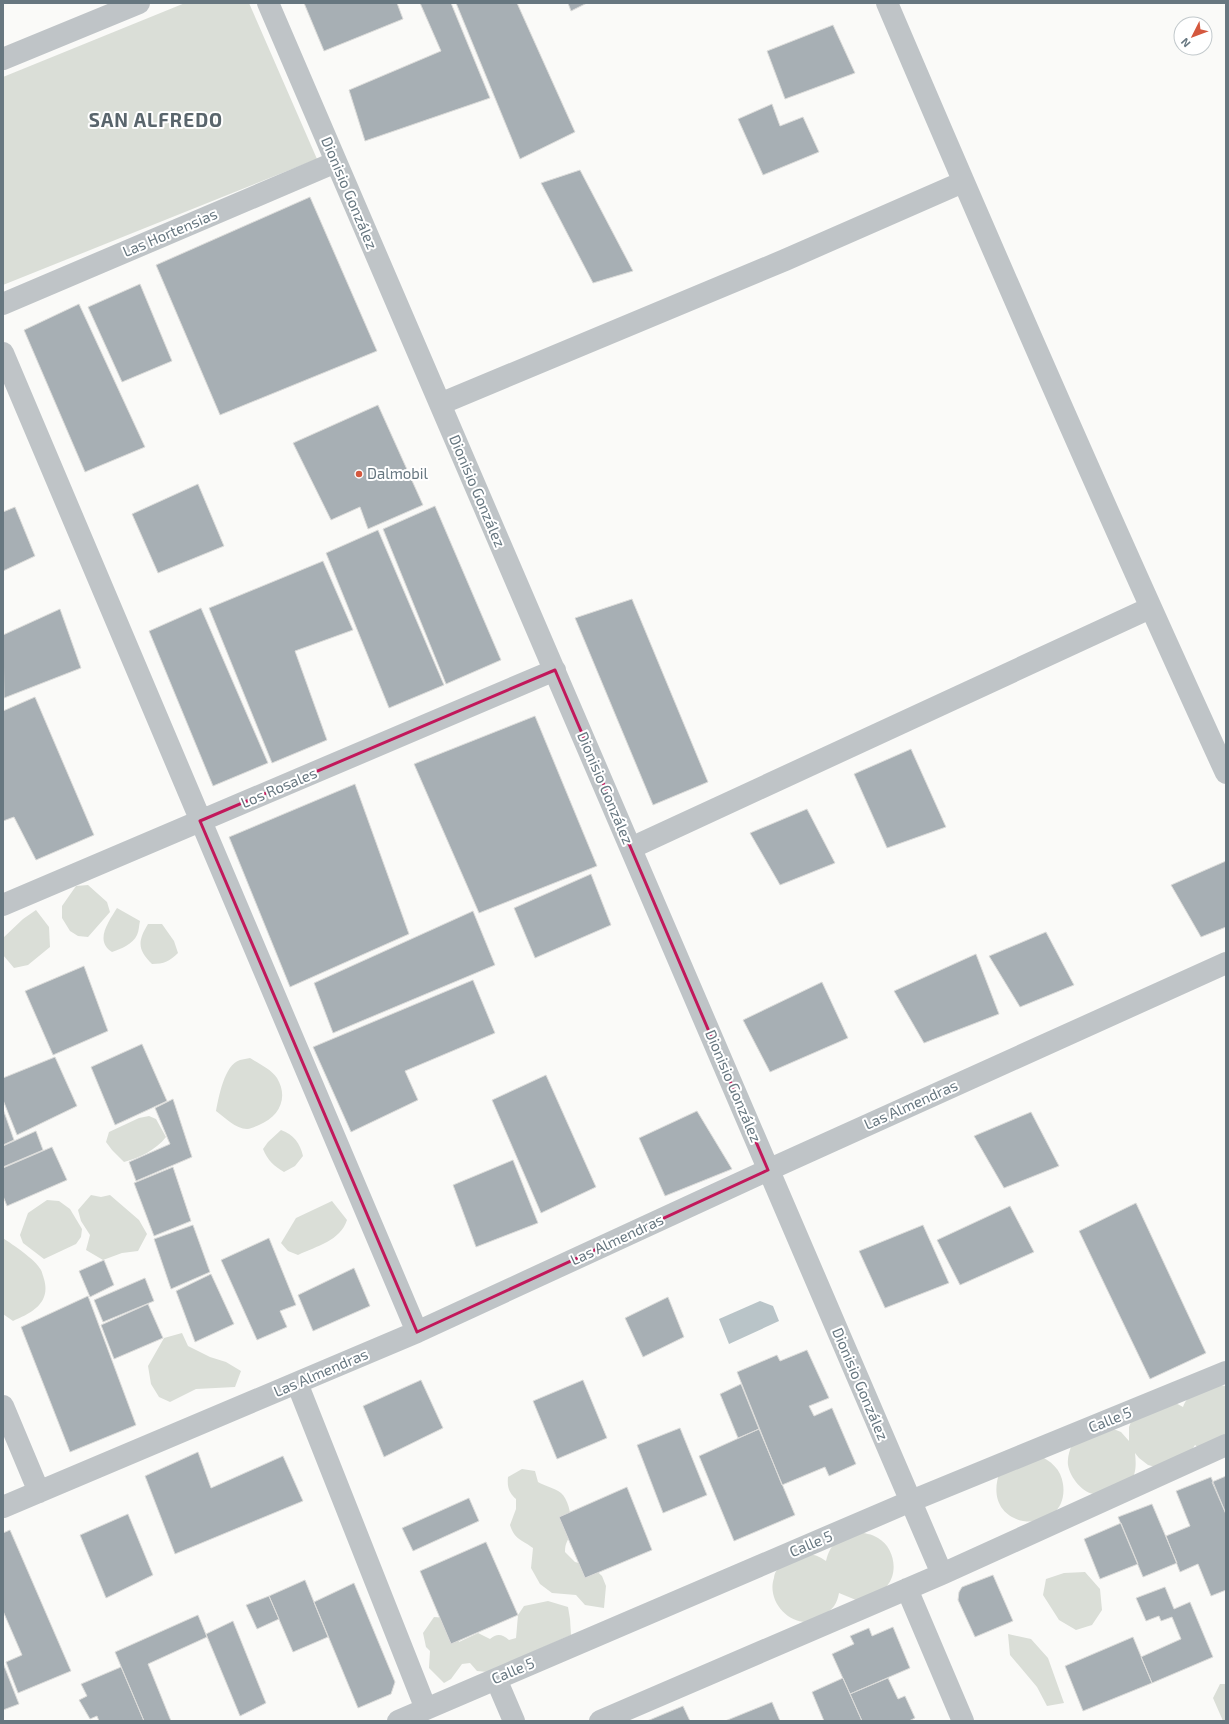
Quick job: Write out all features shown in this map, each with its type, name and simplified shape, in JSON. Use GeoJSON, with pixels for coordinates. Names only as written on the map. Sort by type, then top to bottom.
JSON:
{"type":"FeatureCollection","features":[{"type":"Feature","properties":{"kind":"street"},"geometry":{"type":"LineString","coordinates":[[3,59],[139,3]]}},
{"type":"Feature","properties":{"kind":"street","name":"Dionisio González"},"geometry":{"type":"LineString","coordinates":[[268,3],[942,1574]]}},
{"type":"Feature","properties":{"kind":"street"},"geometry":{"type":"LineString","coordinates":[[887,3],[963,182],[1150,608],[1226,772]]}},
{"type":"Feature","properties":{"kind":"street","name":"Las Hortensias"},"geometry":{"type":"LineString","coordinates":[[3,304],[336,162]]}},
{"type":"Feature","properties":{"kind":"street"},"geometry":{"type":"LineString","coordinates":[[440,404],[785,260],[963,182]]}},
{"type":"Feature","properties":{"kind":"street"},"geometry":{"type":"LineString","coordinates":[[3,353],[417,1332]]}},
{"type":"Feature","properties":{"kind":"street"},"geometry":{"type":"LineString","coordinates":[[631,848],[1150,608]]}},
{"type":"Feature","properties":{"kind":"street","name":"Los Rosales"},"geometry":{"type":"LineString","coordinates":[[3,905],[554,670]]}},
{"type":"Feature","properties":{"kind":"street","name":"Las Almendras"},"geometry":{"type":"LineString","coordinates":[[3,1507],[417,1332],[768,1170],[1226,963]]}},
{"type":"Feature","properties":{"kind":"street","name":"Calle 5"},"geometry":{"type":"LineString","coordinates":[[398,1721],[911,1501],[1226,1372]]}},
{"type":"Feature","properties":{"kind":"street"},"geometry":{"type":"LineString","coordinates":[[297,1383],[426,1709]]}},
{"type":"Feature","properties":{"kind":"street"},"geometry":{"type":"LineString","coordinates":[[3,1406],[38,1492]]}},
{"type":"Feature","properties":{"kind":"street"},"geometry":{"type":"LineString","coordinates":[[600,1721],[942,1574],[1226,1445]]}},
{"type":"Feature","properties":{"kind":"street"},"geometry":{"type":"LineString","coordinates":[[907,1589],[963,1721]]}},
{"type":"Feature","properties":{"kind":"street"},"geometry":{"type":"LineString","coordinates":[[496,1679],[514,1721]]}},
{"type":"Feature","properties":{"kind":"highlighted area"},"geometry":{"type":"Polygon","coordinates":[[[555,670],[768,1170],[417,1332],[200,821],[555,670]]]}},
{"type":"Feature","properties":{"kind":"shaded area"},"geometry":{"type":"Polygon","coordinates":[[[185,3],[249,3],[317,159],[3,285],[3,77],[185,3]]]}},
{"type":"Feature","properties":{"kind":"shaded area"},"geometry":{"type":"Polygon","coordinates":[[[88,885],[107,902],[110,912],[88,937],[78,936],[70,931],[62,918],[62,906],[76,886],[88,885]]]}},
{"type":"Feature","properties":{"kind":"shaded area"},"geometry":{"type":"Polygon","coordinates":[[[117,908],[140,921],[138,933],[133,941],[123,948],[112,952],[104,942],[104,937],[107,925],[117,908]]]}},
{"type":"Feature","properties":{"kind":"shaded area"},"geometry":{"type":"Polygon","coordinates":[[[36,910],[49,927],[50,947],[28,965],[14,968],[3,955],[3,938],[23,919],[36,910]]]}},
{"type":"Feature","properties":{"kind":"shaded area"},"geometry":{"type":"Polygon","coordinates":[[[148,924],[162,924],[174,941],[178,953],[163,963],[152,964],[142,950],[142,936],[148,924]]]}},
{"type":"Feature","properties":{"kind":"shaded area"},"geometry":{"type":"Polygon","coordinates":[[[250,1058],[268,1069],[277,1078],[282,1093],[282,1100],[277,1112],[266,1122],[247,1129],[234,1125],[216,1111],[223,1082],[230,1068],[234,1063],[240,1060],[250,1058]]]}},
{"type":"Feature","properties":{"kind":"shaded area"},"geometry":{"type":"Polygon","coordinates":[[[149,1116],[156,1119],[166,1137],[162,1142],[147,1153],[124,1162],[106,1142],[109,1132],[139,1118],[149,1116]]]}},
{"type":"Feature","properties":{"kind":"shaded area"},"geometry":{"type":"Polygon","coordinates":[[[281,1130],[290,1134],[296,1140],[303,1156],[295,1166],[284,1172],[272,1163],[263,1149],[281,1130]]]}},
{"type":"Feature","properties":{"kind":"shaded area"},"geometry":{"type":"Polygon","coordinates":[[[91,1195],[101,1197],[110,1195],[139,1220],[147,1234],[138,1251],[122,1253],[103,1260],[86,1250],[90,1235],[81,1221],[78,1210],[91,1195]]]}},
{"type":"Feature","properties":{"kind":"shaded area"},"geometry":{"type":"Polygon","coordinates":[[[47,1200],[59,1201],[70,1209],[82,1229],[81,1237],[76,1244],[44,1259],[23,1243],[20,1235],[28,1213],[47,1200]]]}},
{"type":"Feature","properties":{"kind":"shaded area"},"geometry":{"type":"Polygon","coordinates":[[[332,1201],[347,1220],[339,1233],[320,1246],[298,1255],[288,1251],[281,1243],[296,1218],[332,1201]]]}},
{"type":"Feature","properties":{"kind":"shaded area"},"geometry":{"type":"Polygon","coordinates":[[[3,1238],[24,1252],[34,1261],[42,1272],[45,1287],[45,1295],[38,1306],[33,1311],[13,1321],[3,1314],[3,1238]]]}},
{"type":"Feature","properties":{"kind":"shaded area"},"geometry":{"type":"Polygon","coordinates":[[[760,1301],[773,1306],[779,1321],[729,1344],[719,1319],[760,1301]]]}},
{"type":"Feature","properties":{"kind":"shaded area"},"geometry":{"type":"Polygon","coordinates":[[[182,1333],[188,1346],[210,1357],[226,1362],[241,1371],[235,1387],[196,1389],[170,1402],[159,1397],[151,1384],[148,1366],[164,1338],[182,1333]]]}},
{"type":"Feature","properties":{"kind":"shaded area"},"geometry":{"type":"Polygon","coordinates":[[[1213,1384],[1226,1386],[1226,1450],[1200,1449],[1195,1445],[1189,1455],[1159,1468],[1148,1465],[1135,1453],[1135,1469],[1132,1479],[1126,1484],[1100,1494],[1089,1493],[1075,1481],[1068,1465],[1068,1456],[1072,1444],[1111,1428],[1121,1432],[1129,1441],[1129,1427],[1133,1417],[1172,1401],[1183,1407],[1191,1395],[1213,1384]]]}},
{"type":"Feature","properties":{"kind":"shaded area"},"geometry":{"type":"Polygon","coordinates":[[[1038,1455],[1055,1466],[1058,1470],[1063,1484],[1062,1502],[1053,1514],[1041,1520],[1026,1521],[1012,1517],[1001,1507],[996,1492],[1000,1471],[1038,1455]]]}},
{"type":"Feature","properties":{"kind":"shaded area"},"geometry":{"type":"Polygon","coordinates":[[[522,1469],[535,1471],[538,1482],[561,1493],[567,1501],[570,1512],[571,1529],[565,1552],[575,1562],[591,1566],[602,1576],[606,1586],[604,1608],[585,1605],[576,1595],[552,1593],[540,1584],[531,1568],[533,1548],[514,1534],[510,1525],[516,1509],[516,1499],[509,1490],[508,1477],[522,1469]]]}},
{"type":"Feature","properties":{"kind":"shaded area"},"geometry":{"type":"Polygon","coordinates":[[[857,1532],[876,1537],[888,1547],[894,1567],[891,1580],[887,1586],[877,1592],[856,1600],[839,1593],[836,1603],[832,1608],[814,1621],[805,1622],[796,1620],[789,1617],[782,1611],[777,1604],[772,1587],[774,1575],[777,1570],[793,1560],[810,1554],[826,1561],[828,1554],[837,1542],[857,1532]]]}},
{"type":"Feature","properties":{"kind":"shaded area"},"geometry":{"type":"Polygon","coordinates":[[[1085,1572],[1100,1589],[1102,1610],[1092,1625],[1076,1630],[1059,1620],[1043,1595],[1046,1579],[1064,1573],[1085,1572]]]}},
{"type":"Feature","properties":{"kind":"shaded area"},"geometry":{"type":"Polygon","coordinates":[[[548,1601],[568,1607],[571,1635],[487,1672],[477,1671],[470,1663],[462,1664],[451,1679],[444,1683],[429,1668],[430,1651],[426,1647],[423,1633],[434,1617],[448,1618],[457,1629],[459,1642],[478,1633],[490,1639],[500,1635],[509,1640],[516,1638],[518,1615],[524,1606],[548,1601]]]}},
{"type":"Feature","properties":{"kind":"shaded area"},"geometry":{"type":"Polygon","coordinates":[[[1008,1634],[1031,1639],[1048,1658],[1064,1703],[1047,1706],[1037,1687],[1010,1655],[1008,1634]]]}},
{"type":"Feature","properties":{"kind":"shaded area"},"geometry":{"type":"Polygon","coordinates":[[[1220,1684],[1226,1684],[1226,1721],[1223,1721],[1213,1698],[1220,1684]]]}},
{"type":"Feature","properties":{"kind":"building"},"geometry":{"type":"Polygon","coordinates":[[[304,3],[397,3],[403,19],[324,51],[304,3]]]}},
{"type":"Feature","properties":{"kind":"building"},"geometry":{"type":"Polygon","coordinates":[[[420,3],[451,3],[490,98],[365,141],[349,90],[441,51],[420,3]]]}},
{"type":"Feature","properties":{"kind":"building"},"geometry":{"type":"Polygon","coordinates":[[[456,3],[517,3],[575,132],[520,159],[456,3]]]}},
{"type":"Feature","properties":{"kind":"building"},"geometry":{"type":"Polygon","coordinates":[[[568,3],[587,3],[571,11],[568,3]]]}},
{"type":"Feature","properties":{"kind":"building"},"geometry":{"type":"Polygon","coordinates":[[[833,25],[855,73],[785,99],[767,51],[833,25]]]}},
{"type":"Feature","properties":{"kind":"building"},"geometry":{"type":"Polygon","coordinates":[[[772,104],[780,126],[803,117],[819,152],[763,175],[738,119],[772,104]]]}},
{"type":"Feature","properties":{"kind":"building"},"geometry":{"type":"Polygon","coordinates":[[[580,170],[633,271],[593,283],[541,183],[580,170]]]}},
{"type":"Feature","properties":{"kind":"building"},"geometry":{"type":"Polygon","coordinates":[[[310,197],[377,351],[220,415],[156,265],[310,197]]]}},
{"type":"Feature","properties":{"kind":"building"},"geometry":{"type":"Polygon","coordinates":[[[140,284],[172,361],[122,382],[88,307],[140,284]]]}},
{"type":"Feature","properties":{"kind":"building"},"geometry":{"type":"Polygon","coordinates":[[[79,304],[145,447],[85,472],[24,330],[79,304]]]}},
{"type":"Feature","properties":{"kind":"building","name":"Dalmobil"},"geometry":{"type":"Polygon","coordinates":[[[378,405],[423,505],[368,529],[360,507],[331,520],[293,443],[378,405]]]}},
{"type":"Feature","properties":{"kind":"building"},"geometry":{"type":"Polygon","coordinates":[[[198,484],[224,546],[158,573],[132,514],[198,484]]]}},
{"type":"Feature","properties":{"kind":"building"},"geometry":{"type":"Polygon","coordinates":[[[435,506],[501,660],[446,684],[383,529],[435,506]]]}},
{"type":"Feature","properties":{"kind":"building"},"geometry":{"type":"Polygon","coordinates":[[[15,507],[35,556],[3,571],[3,512],[15,507]]]}},
{"type":"Feature","properties":{"kind":"building"},"geometry":{"type":"Polygon","coordinates":[[[378,530],[444,685],[389,708],[326,553],[378,530]]]}},
{"type":"Feature","properties":{"kind":"building"},"geometry":{"type":"Polygon","coordinates":[[[323,561],[353,630],[295,651],[327,740],[272,763],[209,608],[323,561]]]}},
{"type":"Feature","properties":{"kind":"building"},"geometry":{"type":"Polygon","coordinates":[[[632,599],[708,782],[653,805],[575,618],[632,599]]]}},
{"type":"Feature","properties":{"kind":"building"},"geometry":{"type":"Polygon","coordinates":[[[201,608],[268,763],[213,786],[149,631],[201,608]]]}},
{"type":"Feature","properties":{"kind":"building"},"geometry":{"type":"Polygon","coordinates":[[[60,609],[81,668],[4,698],[3,635],[60,609]]]}},
{"type":"Feature","properties":{"kind":"building"},"geometry":{"type":"Polygon","coordinates":[[[35,697],[94,835],[36,860],[14,817],[3,821],[3,711],[35,697]]]}},
{"type":"Feature","properties":{"kind":"building"},"geometry":{"type":"Polygon","coordinates":[[[535,716],[597,866],[479,913],[414,764],[535,716]]]}},
{"type":"Feature","properties":{"kind":"building"},"geometry":{"type":"Polygon","coordinates":[[[911,749],[946,827],[887,848],[854,774],[911,749]]]}},
{"type":"Feature","properties":{"kind":"building"},"geometry":{"type":"Polygon","coordinates":[[[355,784],[409,934],[290,987],[229,837],[355,784]]]}},
{"type":"Feature","properties":{"kind":"building"},"geometry":{"type":"Polygon","coordinates":[[[807,809],[835,863],[780,885],[750,833],[807,809]]]}},
{"type":"Feature","properties":{"kind":"building"},"geometry":{"type":"Polygon","coordinates":[[[1226,861],[1226,927],[1201,937],[1171,885],[1226,861]]]}},
{"type":"Feature","properties":{"kind":"building"},"geometry":{"type":"Polygon","coordinates":[[[591,874],[611,925],[535,958],[514,908],[591,874]]]}},
{"type":"Feature","properties":{"kind":"building"},"geometry":{"type":"Polygon","coordinates":[[[473,911],[495,965],[333,1033],[314,983],[473,911]]]}},
{"type":"Feature","properties":{"kind":"building"},"geometry":{"type":"Polygon","coordinates":[[[1046,932],[1074,985],[1020,1007],[989,956],[1046,932]]]}},
{"type":"Feature","properties":{"kind":"building"},"geometry":{"type":"Polygon","coordinates":[[[976,954],[999,1014],[924,1043],[894,991],[976,954]]]}},
{"type":"Feature","properties":{"kind":"building"},"geometry":{"type":"Polygon","coordinates":[[[84,966],[108,1031],[53,1055],[25,991],[84,966]]]}},
{"type":"Feature","properties":{"kind":"building"},"geometry":{"type":"Polygon","coordinates":[[[473,980],[495,1033],[405,1071],[418,1100],[351,1132],[313,1047],[473,980]]]}},
{"type":"Feature","properties":{"kind":"building"},"geometry":{"type":"Polygon","coordinates":[[[822,982],[848,1038],[770,1072],[743,1020],[822,982]]]}},
{"type":"Feature","properties":{"kind":"building"},"geometry":{"type":"Polygon","coordinates":[[[142,1044],[167,1101],[115,1125],[91,1067],[142,1044]]]}},
{"type":"Feature","properties":{"kind":"building"},"geometry":{"type":"Polygon","coordinates":[[[55,1057],[77,1106],[17,1135],[3,1100],[3,1078],[55,1057]]]}},
{"type":"Feature","properties":{"kind":"building"},"geometry":{"type":"Polygon","coordinates":[[[546,1075],[596,1187],[541,1213],[492,1100],[546,1075]]]}},
{"type":"Feature","properties":{"kind":"building"},"geometry":{"type":"Polygon","coordinates":[[[173,1099],[192,1157],[136,1181],[129,1162],[170,1144],[155,1108],[173,1099]]]}},
{"type":"Feature","properties":{"kind":"building"},"geometry":{"type":"Polygon","coordinates":[[[3,1109],[14,1140],[3,1145],[3,1109]]]}},
{"type":"Feature","properties":{"kind":"building"},"geometry":{"type":"Polygon","coordinates":[[[697,1111],[732,1169],[665,1196],[639,1138],[697,1111]]]}},
{"type":"Feature","properties":{"kind":"building"},"geometry":{"type":"Polygon","coordinates":[[[1031,1112],[1059,1166],[1004,1188],[974,1136],[1031,1112]]]}},
{"type":"Feature","properties":{"kind":"building"},"geometry":{"type":"Polygon","coordinates":[[[36,1131],[43,1150],[3,1167],[3,1146],[36,1131]]]}},
{"type":"Feature","properties":{"kind":"building"},"geometry":{"type":"Polygon","coordinates":[[[52,1147],[67,1180],[7,1206],[3,1196],[3,1168],[52,1147]]]}},
{"type":"Feature","properties":{"kind":"building"},"geometry":{"type":"Polygon","coordinates":[[[513,1160],[538,1223],[476,1247],[453,1185],[513,1160]]]}},
{"type":"Feature","properties":{"kind":"building"},"geometry":{"type":"Polygon","coordinates":[[[173,1167],[191,1221],[154,1236],[134,1183],[173,1167]]]}},
{"type":"Feature","properties":{"kind":"building"},"geometry":{"type":"Polygon","coordinates":[[[1136,1203],[1206,1353],[1150,1379],[1079,1231],[1136,1203]]]}},
{"type":"Feature","properties":{"kind":"building"},"geometry":{"type":"Polygon","coordinates":[[[1010,1206],[1034,1252],[960,1285],[937,1240],[1010,1206]]]}},
{"type":"Feature","properties":{"kind":"building"},"geometry":{"type":"Polygon","coordinates":[[[193,1225],[210,1272],[171,1289],[154,1239],[193,1225]]]}},
{"type":"Feature","properties":{"kind":"building"},"geometry":{"type":"Polygon","coordinates":[[[923,1225],[949,1283],[885,1308],[859,1251],[923,1225]]]}},
{"type":"Feature","properties":{"kind":"building"},"geometry":{"type":"Polygon","coordinates":[[[269,1238],[296,1305],[280,1311],[287,1327],[257,1340],[221,1260],[269,1238]]]}},
{"type":"Feature","properties":{"kind":"building"},"geometry":{"type":"Polygon","coordinates":[[[104,1260],[114,1285],[90,1297],[79,1271],[104,1260]]]}},
{"type":"Feature","properties":{"kind":"building"},"geometry":{"type":"Polygon","coordinates":[[[354,1268],[370,1306],[313,1331],[298,1295],[354,1268]]]}},
{"type":"Feature","properties":{"kind":"building"},"geometry":{"type":"Polygon","coordinates":[[[211,1274],[234,1324],[195,1342],[176,1291],[211,1274]]]}},
{"type":"Feature","properties":{"kind":"building"},"geometry":{"type":"Polygon","coordinates":[[[145,1278],[154,1301],[103,1322],[94,1300],[145,1278]]]}},
{"type":"Feature","properties":{"kind":"building"},"geometry":{"type":"Polygon","coordinates":[[[88,1296],[136,1425],[70,1452],[21,1327],[88,1296]]]}},
{"type":"Feature","properties":{"kind":"building"},"geometry":{"type":"Polygon","coordinates":[[[668,1297],[684,1337],[643,1357],[625,1318],[668,1297]]]}},
{"type":"Feature","properties":{"kind":"building"},"geometry":{"type":"Polygon","coordinates":[[[148,1304],[163,1338],[114,1359],[101,1325],[148,1304]]]}},
{"type":"Feature","properties":{"kind":"building"},"geometry":{"type":"Polygon","coordinates":[[[807,1350],[829,1398],[809,1406],[814,1416],[832,1408],[856,1464],[829,1476],[825,1467],[782,1485],[737,1372],[777,1355],[780,1361],[807,1350]]]}},
{"type":"Feature","properties":{"kind":"building"},"geometry":{"type":"Polygon","coordinates":[[[421,1380],[443,1428],[384,1457],[363,1406],[421,1380]]]}},
{"type":"Feature","properties":{"kind":"building"},"geometry":{"type":"Polygon","coordinates":[[[583,1380],[607,1438],[557,1459],[533,1401],[583,1380]]]}},
{"type":"Feature","properties":{"kind":"building"},"geometry":{"type":"Polygon","coordinates":[[[741,1384],[759,1429],[738,1438],[720,1394],[741,1384]]]}},
{"type":"Feature","properties":{"kind":"building"},"geometry":{"type":"Polygon","coordinates":[[[680,1428],[707,1495],[663,1513],[637,1445],[680,1428]]]}},
{"type":"Feature","properties":{"kind":"building"},"geometry":{"type":"Polygon","coordinates":[[[759,1429],[795,1515],[734,1541],[699,1456],[759,1429]]]}},
{"type":"Feature","properties":{"kind":"building"},"geometry":{"type":"Polygon","coordinates":[[[198,1452],[211,1488],[283,1456],[303,1501],[175,1554],[145,1476],[198,1452]]]}},
{"type":"Feature","properties":{"kind":"building"},"geometry":{"type":"Polygon","coordinates":[[[1226,1476],[1226,1514],[1212,1482],[1226,1476]]]}},
{"type":"Feature","properties":{"kind":"building"},"geometry":{"type":"Polygon","coordinates":[[[1211,1477],[1226,1514],[1226,1590],[1211,1596],[1198,1564],[1180,1572],[1166,1536],[1190,1526],[1176,1491],[1211,1477]]]}},
{"type":"Feature","properties":{"kind":"building"},"geometry":{"type":"Polygon","coordinates":[[[627,1487],[652,1550],[585,1578],[559,1517],[627,1487]]]}},
{"type":"Feature","properties":{"kind":"building"},"geometry":{"type":"Polygon","coordinates":[[[469,1498],[479,1521],[413,1551],[402,1528],[469,1498]]]}},
{"type":"Feature","properties":{"kind":"building"},"geometry":{"type":"Polygon","coordinates":[[[1152,1504],[1177,1563],[1143,1577],[1118,1517],[1152,1504]]]}},
{"type":"Feature","properties":{"kind":"building"},"geometry":{"type":"Polygon","coordinates":[[[128,1514],[153,1575],[106,1598],[80,1535],[128,1514]]]}},
{"type":"Feature","properties":{"kind":"building"},"geometry":{"type":"Polygon","coordinates":[[[1121,1523],[1138,1564],[1100,1579],[1084,1539],[1121,1523]]]}},
{"type":"Feature","properties":{"kind":"building"},"geometry":{"type":"Polygon","coordinates":[[[10,1530],[71,1671],[18,1693],[6,1662],[22,1655],[3,1611],[3,1533],[10,1530]]]}},
{"type":"Feature","properties":{"kind":"building"},"geometry":{"type":"Polygon","coordinates":[[[486,1542],[518,1615],[451,1644],[420,1571],[486,1542]]]}},
{"type":"Feature","properties":{"kind":"building"},"geometry":{"type":"Polygon","coordinates":[[[993,1575],[1013,1621],[975,1637],[958,1600],[959,1592],[962,1587],[993,1575]]]}},
{"type":"Feature","properties":{"kind":"building"},"geometry":{"type":"Polygon","coordinates":[[[305,1580],[328,1637],[293,1652],[269,1596],[305,1580]]]}},
{"type":"Feature","properties":{"kind":"building"},"geometry":{"type":"Polygon","coordinates":[[[354,1583],[395,1682],[391,1694],[358,1708],[314,1602],[354,1583]]]}},
{"type":"Feature","properties":{"kind":"building"},"geometry":{"type":"Polygon","coordinates":[[[1165,1587],[1174,1609],[1190,1602],[1213,1657],[1152,1683],[1141,1657],[1181,1639],[1172,1617],[1161,1621],[1159,1616],[1146,1621],[1136,1598],[1165,1587]]]}},
{"type":"Feature","properties":{"kind":"building"},"geometry":{"type":"Polygon","coordinates":[[[269,1596],[279,1619],[257,1629],[246,1605],[269,1596]]]}},
{"type":"Feature","properties":{"kind":"building"},"geometry":{"type":"Polygon","coordinates":[[[198,1615],[207,1637],[148,1664],[171,1721],[144,1721],[115,1652],[198,1615]]]}},
{"type":"Feature","properties":{"kind":"building"},"geometry":{"type":"Polygon","coordinates":[[[233,1621],[266,1703],[240,1716],[206,1634],[233,1621]]]}},
{"type":"Feature","properties":{"kind":"building"},"geometry":{"type":"Polygon","coordinates":[[[893,1627],[910,1668],[850,1694],[832,1654],[854,1644],[850,1636],[869,1628],[872,1636],[893,1627]]]}},
{"type":"Feature","properties":{"kind":"building"},"geometry":{"type":"Polygon","coordinates":[[[1133,1637],[1152,1683],[1083,1711],[1065,1666],[1133,1637]]]}},
{"type":"Feature","properties":{"kind":"building"},"geometry":{"type":"Polygon","coordinates":[[[3,1663],[19,1704],[3,1710],[3,1663]]]}},
{"type":"Feature","properties":{"kind":"building"},"geometry":{"type":"Polygon","coordinates":[[[121,1667],[144,1721],[99,1721],[97,1716],[90,1719],[79,1700],[87,1696],[81,1684],[121,1667]]]}},
{"type":"Feature","properties":{"kind":"building"},"geometry":{"type":"Polygon","coordinates":[[[843,1678],[862,1721],[824,1721],[812,1692],[843,1678]]]}},
{"type":"Feature","properties":{"kind":"building"},"geometry":{"type":"Polygon","coordinates":[[[888,1678],[898,1699],[905,1696],[915,1718],[909,1721],[862,1721],[850,1694],[888,1678]]]}},
{"type":"Feature","properties":{"kind":"building"},"geometry":{"type":"Polygon","coordinates":[[[772,1702],[780,1721],[725,1721],[772,1702]]]}},
{"type":"Feature","properties":{"kind":"building"},"geometry":{"type":"Polygon","coordinates":[[[683,1706],[690,1721],[647,1721],[683,1706]]]}},
{"type":"Feature","properties":{"kind":"place","name":"Dalmobil"},"geometry":{"type":"Point","coordinates":[359,474]}},
{"type":"Feature","properties":{"kind":"district","name":"SAN ALFREDO"},"geometry":{"type":"Point","coordinates":[156,120]}}]}
